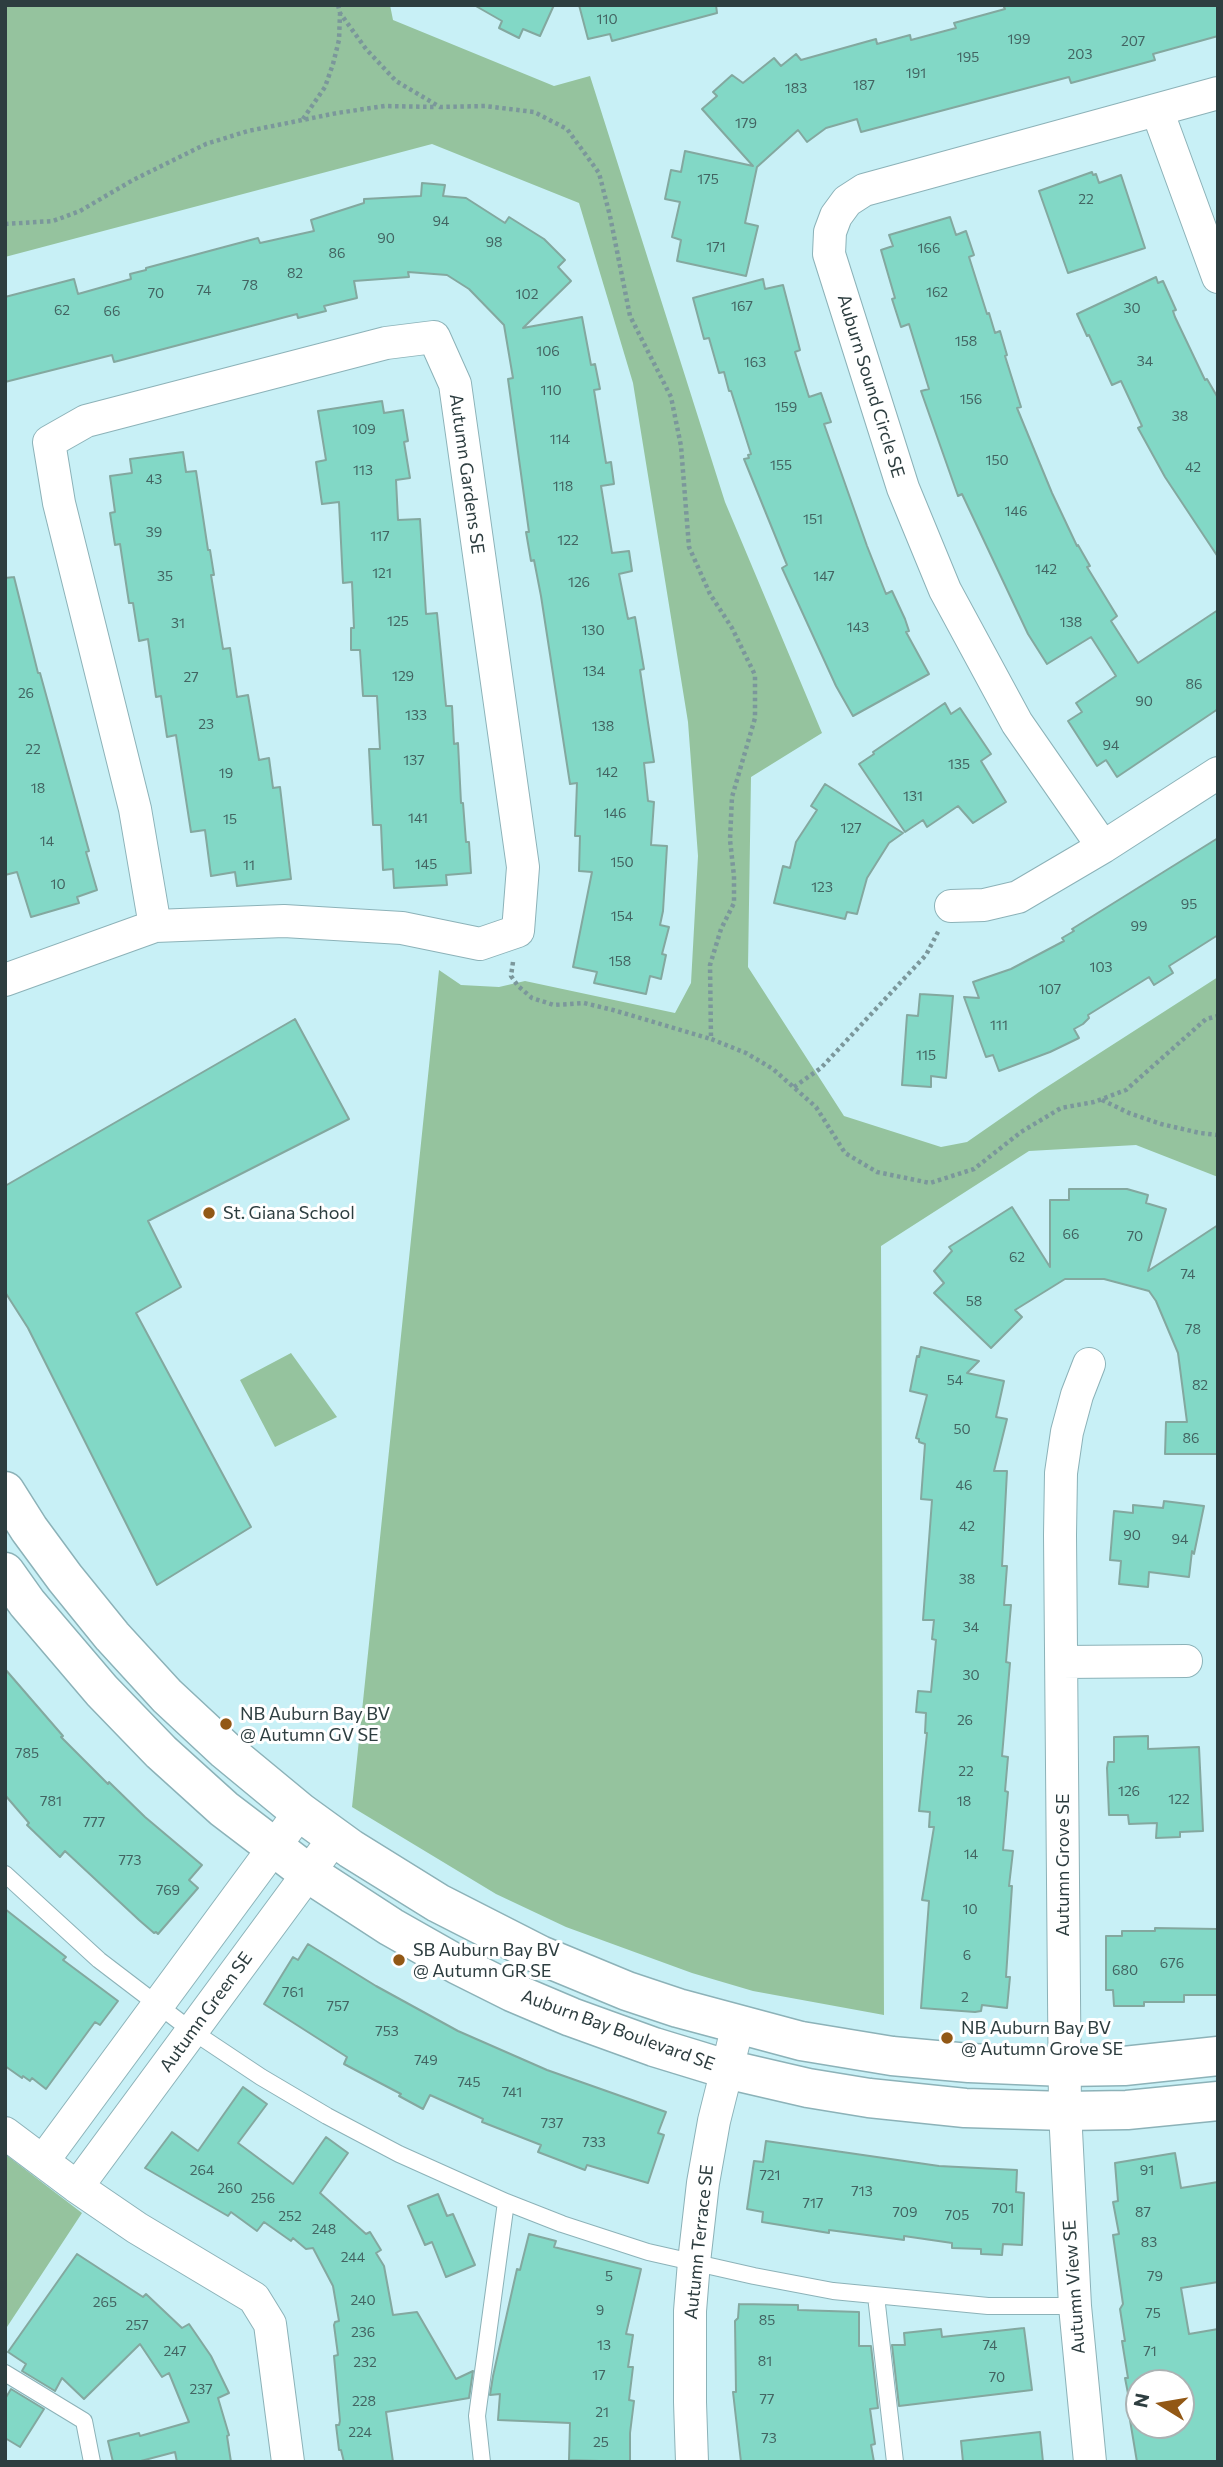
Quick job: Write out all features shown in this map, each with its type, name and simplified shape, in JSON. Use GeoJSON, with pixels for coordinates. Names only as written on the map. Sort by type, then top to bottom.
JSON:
{"type":"FeatureCollection","features":[{"type":"Feature","properties":{"kind":"street","name":"Auburn Sound Circle SE"},"geometry":{"type":"LineString","coordinates":[[1103,847],[1017,723],[945,590],[903,488],[830,254],[830,232],[836,216],[847,201],[864,190],[1218,93]]}},
{"type":"Feature","properties":{"kind":"street"},"geometry":{"type":"LineString","coordinates":[[1157,110],[1218,277]]}},
{"type":"Feature","properties":{"kind":"street","name":"Autumn Gardens SE"},"geometry":{"type":"LineString","coordinates":[[155,926],[135,809],[59,503],[49,442],[86,421],[386,343],[434,337],[455,384],[463,439],[523,867],[518,931]]}},
{"type":"Feature","properties":{"kind":"street"},"geometry":{"type":"LineString","coordinates":[[951,906],[984,905],[1018,897],[1218,774]]}},
{"type":"Feature","properties":{"kind":"street"},"geometry":{"type":"LineString","coordinates":[[5,980],[155,926],[284,921],[402,928],[480,944],[518,931]]}},
{"type":"Feature","properties":{"kind":"street","name":"Autumn Grove SE"},"geometry":{"type":"LineString","coordinates":[[1065,2111],[1061,1473],[1071,1413],[1089,1364]]}},
{"type":"Feature","properties":{"kind":"street"},"geometry":{"type":"LineString","coordinates":[[5,1491],[65,1578],[112,1636],[158,1686],[225,1750],[300,1812],[335,1837],[438,1903],[540,1955],[627,1991],[738,2025],[801,2041],[892,2056],[1064,2067],[1124,2066],[1218,2056]]}},
{"type":"Feature","properties":{"kind":"street","name":"Auburn Bay Boulevard SE"},"geometry":{"type":"LineString","coordinates":[[5,1572],[27,1603],[110,1700],[161,1752],[224,1809],[308,1873],[391,1927],[512,1992],[570,2017],[726,2068],[808,2088],[869,2098],[965,2108],[1065,2111],[1127,2110],[1218,2101]]}},
{"type":"Feature","properties":{"kind":"street"},"geometry":{"type":"LineString","coordinates":[[1062,1662],[1186,1661]]}},
{"type":"Feature","properties":{"kind":"street"},"geometry":{"type":"LineString","coordinates":[[43,2161],[300,1812]]}},
{"type":"Feature","properties":{"kind":"street","name":"Autumn Green SE"},"geometry":{"type":"LineString","coordinates":[[77,2187],[335,1837]]}},
{"type":"Feature","properties":{"kind":"street","name":"Autumn Terrace SE"},"geometry":{"type":"LineString","coordinates":[[692,2462],[690,2376],[694,2262],[703,2183],[726,2068],[738,2025]]}},
{"type":"Feature","properties":{"kind":"street","name":"Autumn View SE"},"geometry":{"type":"LineString","coordinates":[[1065,2111],[1075,2305],[1090,2462]]}},
{"type":"Feature","properties":{"kind":"street"},"geometry":{"type":"LineString","coordinates":[[5,2133],[137,2228],[254,2298],[270,2324],[288,2462]]}},
{"type":"Feature","properties":{"kind":"lane"},"geometry":{"type":"LineString","coordinates":[[5,1874],[99,1960],[192,2031],[261,2077],[327,2116],[423,2165],[506,2202],[562,2224],[649,2252],[767,2278],[876,2296],[988,2306],[1075,2305]]}},
{"type":"Feature","properties":{"kind":"lane"},"geometry":{"type":"LineString","coordinates":[[482,2462],[477,2416],[506,2202]]}},
{"type":"Feature","properties":{"kind":"lane"},"geometry":{"type":"LineString","coordinates":[[876,2296],[895,2462]]}},
{"type":"Feature","properties":{"kind":"lane"},"geometry":{"type":"LineString","coordinates":[[5,2373],[85,2421],[92,2462]]}},
{"type":"Feature","properties":{"kind":"path"},"geometry":{"type":"LineString","coordinates":[[338,5],[366,49],[396,81],[439,107]]}},
{"type":"Feature","properties":{"kind":"path"},"geometry":{"type":"LineString","coordinates":[[303,120],[325,87],[339,40],[341,13]]}},
{"type":"Feature","properties":{"kind":"path"},"geometry":{"type":"LineString","coordinates":[[5,224],[53,221],[80,211],[133,180],[206,144],[248,131],[303,120],[385,106],[485,106],[534,112],[567,128],[599,173],[630,316],[671,397],[681,446],[689,547],[709,594],[732,628],[755,675],[755,719],[732,797],[730,839],[734,904],[721,929],[710,965],[711,1040]]}},
{"type":"Feature","properties":{"kind":"path"},"geometry":{"type":"LineString","coordinates":[[793,1087],[821,1068],[926,955],[951,906]]}},
{"type":"Feature","properties":{"kind":"path"},"geometry":{"type":"LineString","coordinates":[[518,931],[511,976],[532,998],[554,1005],[584,1003],[613,1010],[746,1053],[774,1069],[816,1107],[845,1153],[877,1172],[930,1183],[974,1169],[1021,1132],[1061,1108],[1126,1090],[1206,1019],[1218,1016]]}},
{"type":"Feature","properties":{"kind":"path"},"geometry":{"type":"LineString","coordinates":[[1101,1099],[1129,1113],[1161,1124],[1218,1135]]}},
{"type":"Feature","properties":{"kind":"green space"},"geometry":{"type":"Polygon","coordinates":[[[5,5],[390,5],[393,20],[554,86],[590,76],[725,502],[822,733],[751,777],[748,967],[844,1116],[941,1147],[967,1142],[1039,1092],[1218,977],[1218,1177],[1136,1145],[1029,1151],[881,1246],[884,2015],[753,1991],[692,1973],[566,1927],[496,1894],[352,1807],[439,970],[461,985],[499,987],[525,981],[675,1013],[691,983],[698,856],[688,722],[633,383],[579,203],[432,144],[5,257],[5,5]]]}},
{"type":"Feature","properties":{"kind":"green space"},"geometry":{"type":"Polygon","coordinates":[[[291,1353],[337,1417],[275,1447],[240,1380],[291,1353]]]}},
{"type":"Feature","properties":{"kind":"green space"},"geometry":{"type":"Polygon","coordinates":[[[5,2154],[82,2213],[5,2330],[5,2154]]]}},
{"type":"Feature","properties":{"kind":"building"},"geometry":{"type":"Polygon","coordinates":[[[474,5],[554,5],[540,36],[523,29],[519,38],[499,28],[502,21],[474,5]]]}},
{"type":"Feature","properties":{"kind":"building"},"geometry":{"type":"Polygon","coordinates":[[[579,5],[716,5],[717,13],[612,41],[610,34],[588,39],[579,5]]]}},
{"type":"Feature","properties":{"kind":"building"},"geometry":{"type":"Polygon","coordinates":[[[1003,5],[1218,5],[1218,36],[1153,54],[1155,60],[1071,83],[1069,77],[861,132],[857,119],[826,128],[807,142],[798,130],[757,167],[745,223],[758,226],[746,276],[677,261],[681,240],[672,237],[680,202],[665,199],[671,170],[681,172],[685,151],[753,166],[702,109],[717,96],[713,92],[732,75],[743,83],[774,58],[781,66],[796,54],[801,60],[876,39],[877,44],[910,35],[911,40],[956,28],[954,23],[1005,9],[1003,5]]]}},
{"type":"Feature","properties":{"kind":"building"},"geometry":{"type":"Polygon","coordinates":[[[1092,172],[1093,175],[1096,174],[1099,183],[1121,175],[1145,248],[1068,273],[1039,191],[1092,172]]]}},
{"type":"Feature","properties":{"kind":"building"},"geometry":{"type":"Polygon","coordinates":[[[422,183],[445,185],[443,196],[466,198],[505,223],[509,217],[544,239],[565,260],[558,267],[571,281],[523,328],[582,317],[591,365],[595,364],[600,389],[594,390],[606,463],[611,462],[614,484],[601,486],[612,553],[629,551],[632,571],[619,574],[628,619],[635,617],[644,669],[640,670],[654,762],[644,763],[648,801],[654,802],[651,845],[667,846],[660,925],[669,927],[662,954],[666,955],[661,979],[650,976],[646,994],[594,983],[597,972],[573,967],[592,872],[579,871],[580,836],[575,836],[577,783],[570,784],[541,596],[526,532],[529,532],[508,379],[513,378],[504,325],[469,289],[447,275],[408,272],[409,277],[354,281],[357,298],[324,306],[326,311],[298,318],[297,314],[114,362],[112,355],[5,382],[5,297],[74,279],[78,294],[131,279],[130,274],[146,268],[213,250],[258,238],[260,243],[314,231],[311,220],[364,203],[364,199],[421,196],[422,183]]]}},
{"type":"Feature","properties":{"kind":"building"},"geometry":{"type":"Polygon","coordinates":[[[950,217],[956,235],[966,231],[974,255],[969,257],[987,314],[989,313],[995,333],[1000,331],[1007,355],[1005,356],[1021,407],[1017,408],[1052,493],[1077,546],[1090,566],[1087,567],[1117,616],[1111,621],[1138,663],[1218,610],[1218,709],[1117,777],[1106,760],[1097,766],[1068,721],[1082,712],[1076,703],[1116,676],[1091,637],[1047,664],[1028,634],[962,494],[958,496],[921,391],[929,389],[909,324],[901,327],[892,299],[895,298],[881,250],[893,246],[889,235],[950,217]]]}},
{"type":"Feature","properties":{"kind":"building"},"geometry":{"type":"Polygon","coordinates":[[[1156,277],[1158,283],[1163,281],[1176,310],[1173,311],[1175,317],[1205,380],[1207,379],[1218,398],[1218,557],[1165,477],[1138,428],[1142,426],[1121,381],[1112,385],[1077,314],[1156,277]]]}},
{"type":"Feature","properties":{"kind":"building"},"geometry":{"type":"Polygon","coordinates":[[[763,279],[765,289],[783,285],[800,350],[795,352],[809,397],[821,393],[831,422],[824,424],[867,546],[886,594],[892,591],[905,619],[909,631],[906,632],[929,674],[853,716],[836,686],[782,568],[787,565],[744,459],[751,454],[731,391],[724,372],[719,373],[709,338],[704,339],[693,298],[763,279]]]}},
{"type":"Feature","properties":{"kind":"building"},"geometry":{"type":"Polygon","coordinates":[[[382,401],[384,413],[403,410],[408,441],[404,442],[410,478],[396,480],[398,520],[420,519],[426,614],[437,613],[446,706],[452,706],[454,744],[458,743],[461,803],[466,842],[469,842],[471,873],[446,875],[447,885],[394,888],[393,869],[383,870],[381,825],[373,825],[369,749],[380,749],[377,696],[363,696],[360,650],[351,650],[351,628],[354,628],[352,582],[343,583],[339,502],[322,504],[316,462],[326,460],[318,411],[382,401]]]}},
{"type":"Feature","properties":{"kind":"building"},"geometry":{"type":"Polygon","coordinates":[[[183,452],[186,472],[196,471],[214,575],[211,575],[223,649],[230,648],[237,697],[248,695],[259,760],[269,758],[273,788],[280,787],[291,879],[237,886],[235,872],[211,876],[205,830],[191,832],[176,735],[167,737],[161,696],[156,697],[148,639],[139,641],[133,603],[129,603],[120,544],[115,545],[110,513],[115,512],[110,476],[132,473],[130,459],[183,452]]]}},
{"type":"Feature","properties":{"kind":"building"},"geometry":{"type":"Polygon","coordinates":[[[14,577],[38,673],[89,851],[86,852],[97,890],[77,897],[79,903],[31,917],[17,872],[5,875],[5,578],[14,577]]]}},
{"type":"Feature","properties":{"kind":"building"},"geometry":{"type":"Polygon","coordinates":[[[945,703],[951,714],[960,708],[991,754],[981,761],[1006,802],[973,823],[958,806],[927,827],[923,820],[905,832],[859,764],[945,703]]]}},
{"type":"Feature","properties":{"kind":"building"},"geometry":{"type":"Polygon","coordinates":[[[825,784],[903,833],[889,843],[867,878],[857,914],[847,912],[845,919],[774,903],[783,866],[790,868],[796,842],[817,810],[811,806],[825,784]]]}},
{"type":"Feature","properties":{"kind":"building"},"geometry":{"type":"Polygon","coordinates":[[[1218,838],[1218,935],[1169,966],[1173,973],[1154,985],[1149,977],[1088,1015],[1089,1018],[1083,1024],[1074,1029],[1079,1038],[999,1071],[993,1055],[986,1057],[964,997],[979,998],[973,982],[1011,969],[1064,941],[1062,938],[1074,931],[1072,929],[1218,838]]]}},
{"type":"Feature","properties":{"kind":"building"},"geometry":{"type":"Polygon","coordinates":[[[920,994],[953,996],[946,1078],[931,1076],[931,1087],[902,1085],[907,1015],[918,1016],[920,994]]]}},
{"type":"Feature","properties":{"kind":"building"},"geometry":{"type":"Polygon","coordinates":[[[295,1019],[349,1119],[148,1221],[181,1287],[136,1313],[251,1527],[157,1585],[28,1328],[5,1292],[5,1186],[295,1019]]]}},
{"type":"Feature","properties":{"kind":"building"},"geometry":{"type":"Polygon","coordinates":[[[1069,1189],[1127,1189],[1148,1195],[1146,1203],[1166,1209],[1148,1271],[1218,1225],[1218,1454],[1165,1454],[1166,1422],[1187,1422],[1178,1353],[1156,1301],[1149,1291],[1104,1279],[1065,1279],[1015,1310],[1022,1317],[991,1348],[934,1293],[944,1283],[934,1271],[952,1251],[949,1247],[1012,1207],[1050,1267],[1050,1200],[1069,1200],[1069,1189]]]}},
{"type":"Feature","properties":{"kind":"building"},"geometry":{"type":"Polygon","coordinates":[[[921,1347],[979,1361],[967,1373],[1004,1381],[996,1417],[1007,1419],[994,1471],[1007,1471],[1002,1566],[1007,1566],[1004,1605],[1011,1605],[1006,1662],[1010,1663],[1002,1756],[1008,1757],[1003,1850],[1013,1851],[1006,1977],[1010,1977],[1007,2008],[982,2005],[981,2011],[975,2012],[921,2008],[929,1901],[922,1900],[934,1827],[929,1827],[930,1812],[919,1811],[927,1733],[926,1713],[916,1712],[918,1691],[931,1692],[936,1640],[932,1639],[934,1620],[923,1620],[932,1500],[921,1499],[925,1444],[916,1438],[927,1395],[910,1391],[921,1347]]]}},
{"type":"Feature","properties":{"kind":"building"},"geometry":{"type":"Polygon","coordinates":[[[1164,1501],[1204,1506],[1194,1554],[1192,1551],[1189,1577],[1149,1572],[1148,1587],[1119,1584],[1121,1561],[1110,1560],[1114,1511],[1133,1513],[1133,1505],[1163,1508],[1164,1501]]]}},
{"type":"Feature","properties":{"kind":"building"},"geometry":{"type":"Polygon","coordinates":[[[5,1669],[63,1736],[61,1737],[108,1784],[109,1782],[145,1817],[202,1865],[189,1880],[198,1888],[158,1934],[139,1920],[65,1851],[60,1857],[27,1825],[29,1823],[5,1795],[5,1669]]]}},
{"type":"Feature","properties":{"kind":"building"},"geometry":{"type":"Polygon","coordinates":[[[1148,1736],[1148,1749],[1199,1747],[1203,1831],[1180,1832],[1180,1837],[1156,1838],[1157,1823],[1129,1824],[1128,1815],[1109,1815],[1107,1768],[1108,1762],[1114,1762],[1114,1737],[1148,1736]]]}},
{"type":"Feature","properties":{"kind":"building"},"geometry":{"type":"Polygon","coordinates":[[[5,1909],[66,1957],[63,1960],[118,2001],[100,2025],[95,2022],[46,2089],[32,2078],[30,2081],[23,2076],[22,2078],[5,2066],[5,1909]]]}},
{"type":"Feature","properties":{"kind":"building"},"geometry":{"type":"Polygon","coordinates":[[[1155,1928],[1217,1929],[1218,1995],[1184,1995],[1184,2002],[1144,2002],[1144,2006],[1114,2006],[1113,1990],[1106,1990],[1106,1936],[1122,1936],[1122,1931],[1155,1931],[1155,1928]]]}},
{"type":"Feature","properties":{"kind":"building"},"geometry":{"type":"Polygon","coordinates":[[[308,1944],[376,1986],[458,2031],[547,2070],[666,2112],[658,2133],[664,2135],[648,2183],[587,2165],[585,2170],[538,2152],[541,2145],[482,2122],[483,2119],[430,2095],[423,2109],[399,2096],[401,2094],[344,2064],[347,2057],[264,2004],[293,1957],[298,1960],[308,1944]]]}},
{"type":"Feature","properties":{"kind":"building"},"geometry":{"type":"Polygon","coordinates":[[[243,2087],[267,2104],[238,2143],[293,2184],[326,2137],[348,2153],[320,2193],[366,2234],[370,2232],[381,2250],[376,2253],[384,2266],[393,2315],[417,2312],[456,2379],[473,2371],[469,2398],[386,2412],[393,2462],[344,2462],[339,2450],[336,2425],[339,2425],[340,2421],[334,2356],[338,2355],[334,2325],[339,2321],[333,2286],[313,2248],[306,2249],[293,2238],[291,2241],[264,2222],[257,2231],[231,2212],[228,2216],[145,2168],[172,2132],[198,2151],[243,2087]]]}},
{"type":"Feature","properties":{"kind":"building"},"geometry":{"type":"Polygon","coordinates":[[[766,2141],[939,2166],[1017,2170],[1016,2192],[1024,2193],[1022,2245],[1003,2244],[1002,2255],[981,2254],[981,2249],[952,2248],[952,2243],[904,2236],[904,2240],[829,2230],[829,2233],[762,2222],[763,2212],[747,2209],[754,2161],[763,2162],[766,2141]]]}},
{"type":"Feature","properties":{"kind":"building"},"geometry":{"type":"Polygon","coordinates":[[[1175,2153],[1181,2188],[1218,2182],[1218,2282],[1181,2288],[1189,2334],[1218,2329],[1218,2462],[1137,2462],[1133,2439],[1195,2439],[1195,2369],[1127,2369],[1120,2309],[1123,2304],[1113,2235],[1119,2234],[1113,2202],[1118,2201],[1115,2163],[1175,2153]]]}},
{"type":"Feature","properties":{"kind":"building"},"geometry":{"type":"Polygon","coordinates":[[[438,2194],[447,2216],[453,2214],[475,2265],[446,2277],[432,2242],[425,2245],[408,2206],[438,2194]]]}},
{"type":"Feature","properties":{"kind":"building"},"geometry":{"type":"Polygon","coordinates":[[[529,2234],[556,2241],[554,2247],[641,2269],[626,2334],[633,2335],[628,2367],[633,2367],[629,2400],[634,2401],[630,2462],[569,2460],[570,2423],[498,2420],[500,2394],[490,2395],[493,2376],[517,2269],[520,2270],[529,2234]]]}},
{"type":"Feature","properties":{"kind":"building"},"geometry":{"type":"Polygon","coordinates":[[[77,2254],[143,2297],[146,2294],[182,2328],[189,2324],[211,2356],[229,2393],[218,2398],[229,2435],[231,2462],[177,2462],[175,2452],[137,2462],[113,2462],[108,2441],[139,2433],[140,2436],[189,2422],[169,2373],[162,2377],[140,2344],[84,2399],[62,2378],[55,2391],[22,2371],[26,2364],[8,2352],[77,2254]]]}},
{"type":"Feature","properties":{"kind":"building"},"geometry":{"type":"Polygon","coordinates":[[[739,2304],[798,2305],[798,2310],[859,2312],[859,2346],[871,2346],[878,2408],[870,2409],[875,2444],[871,2445],[874,2462],[741,2462],[733,2392],[736,2392],[735,2321],[738,2318],[739,2304]]]}},
{"type":"Feature","properties":{"kind":"building"},"geometry":{"type":"Polygon","coordinates":[[[1024,2328],[1032,2390],[899,2406],[892,2345],[905,2345],[904,2333],[941,2329],[942,2337],[1024,2328]]]}},
{"type":"Feature","properties":{"kind":"building"},"geometry":{"type":"Polygon","coordinates":[[[11,2389],[44,2409],[20,2447],[5,2438],[5,2399],[11,2389]]]}},
{"type":"Feature","properties":{"kind":"building"},"geometry":{"type":"Polygon","coordinates":[[[1040,2432],[1043,2462],[963,2462],[961,2441],[1040,2432]]]}},
{"type":"Feature","properties":{"kind":"place","name":"St. Giana School"},"geometry":{"type":"Point","coordinates":[209,1213]}},
{"type":"Feature","properties":{"kind":"place","name":"NB Auburn Bay BV @ Autumn GV SE"},"geometry":{"type":"Point","coordinates":[226,1724]}},
{"type":"Feature","properties":{"kind":"place","name":"SB Auburn Bay BV @ Autumn GR SE"},"geometry":{"type":"Point","coordinates":[399,1960]}},
{"type":"Feature","properties":{"kind":"place","name":"NB Auburn Bay BV @ Autumn Grove SE"},"geometry":{"type":"Point","coordinates":[947,2038]}}]}
